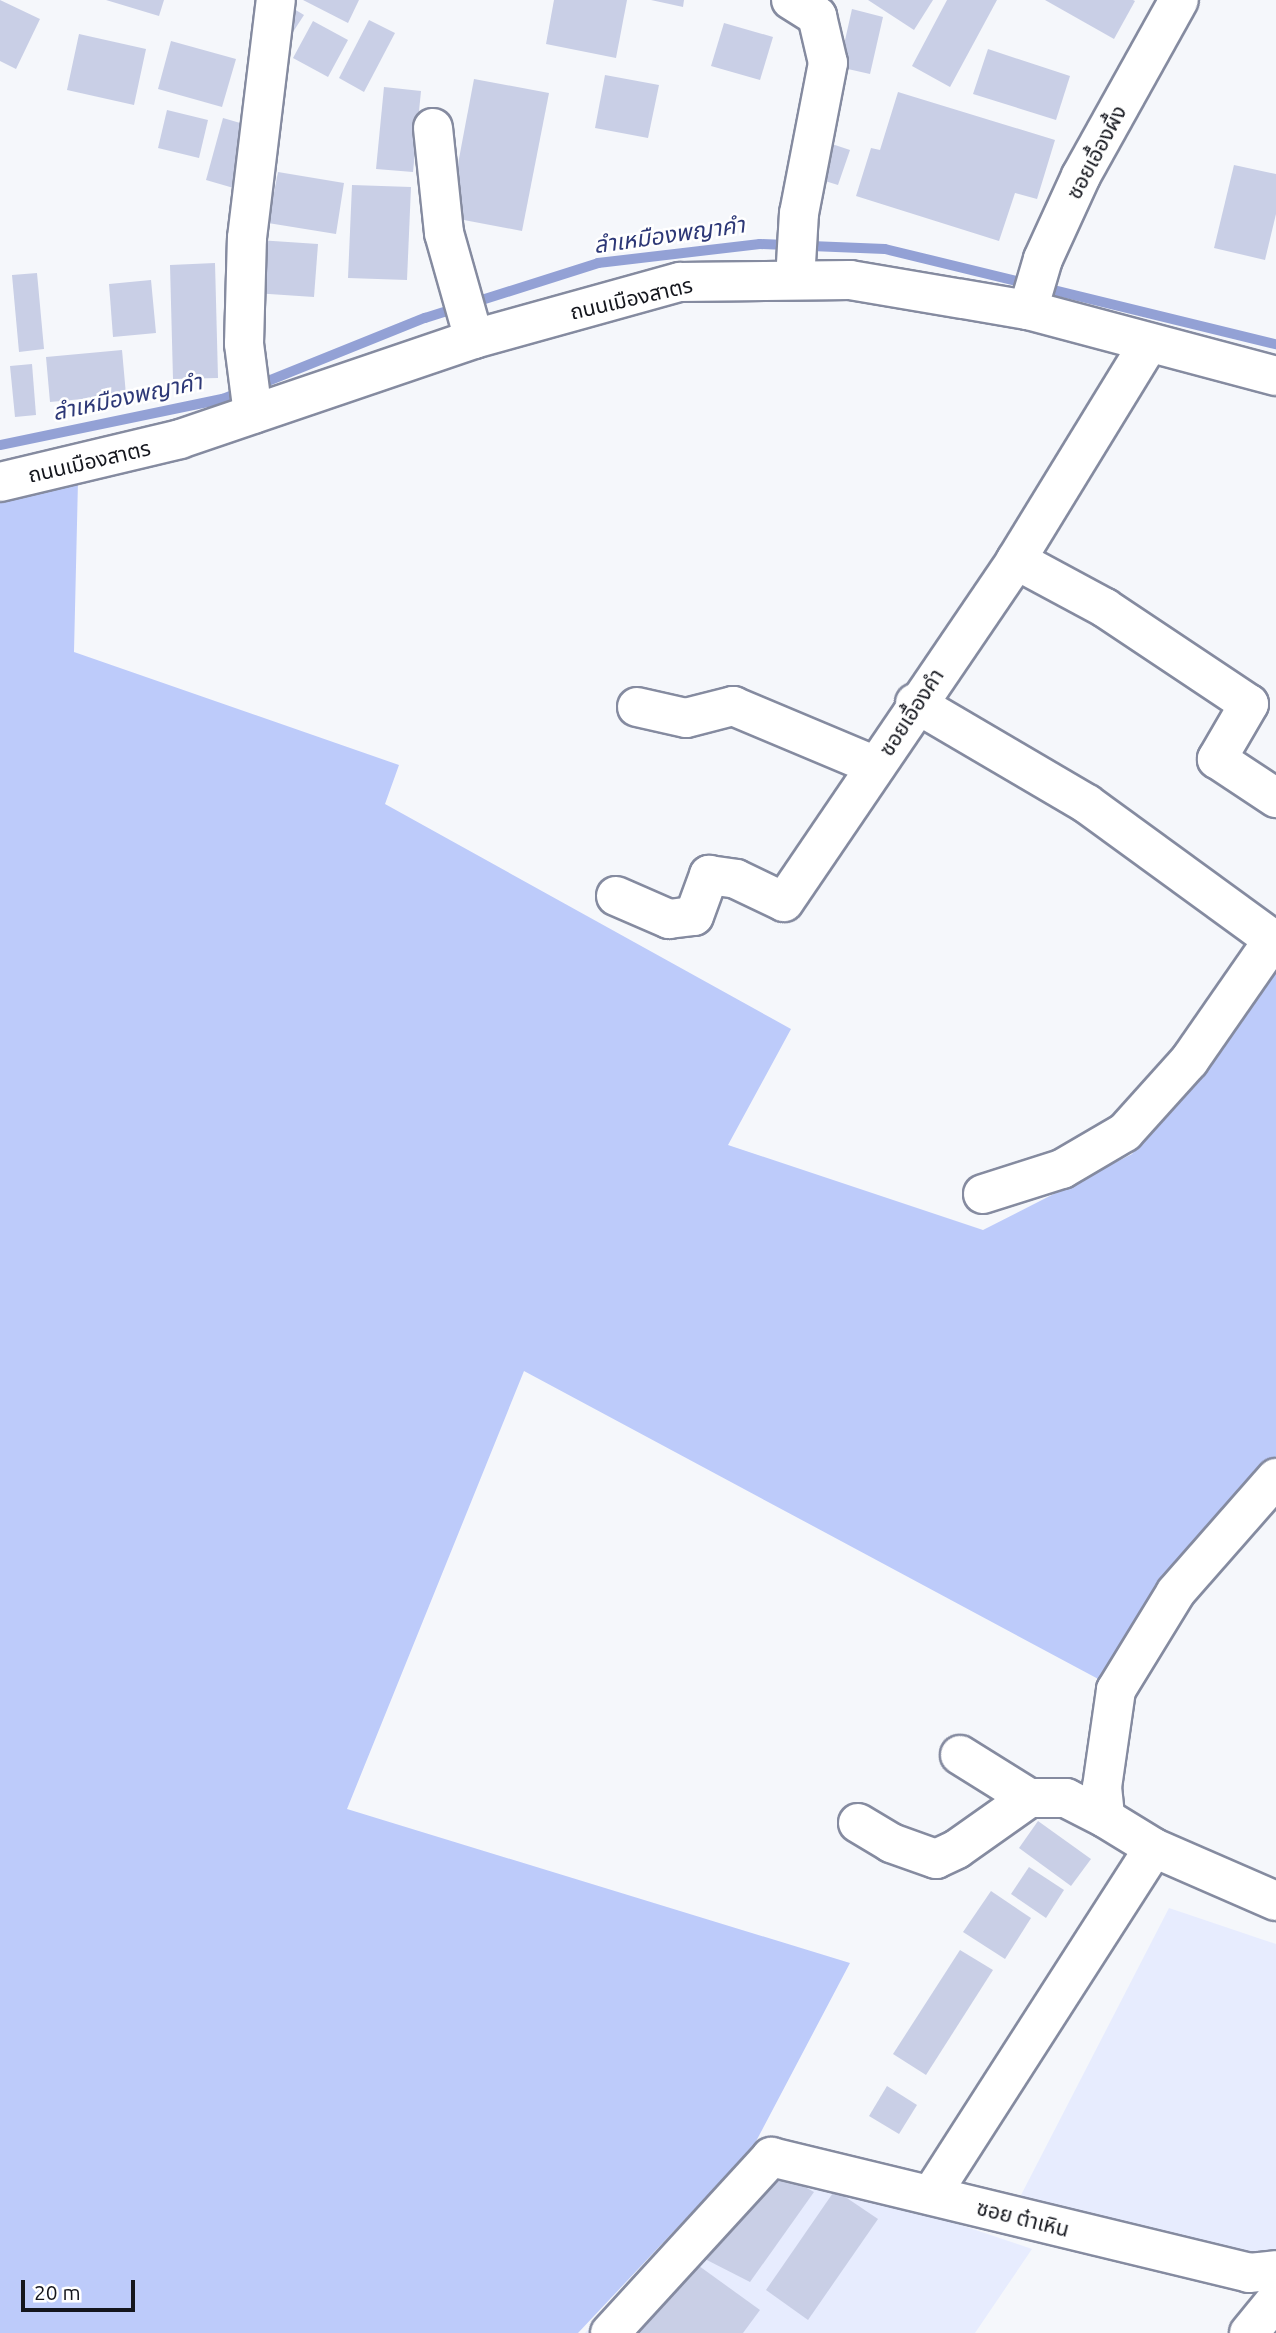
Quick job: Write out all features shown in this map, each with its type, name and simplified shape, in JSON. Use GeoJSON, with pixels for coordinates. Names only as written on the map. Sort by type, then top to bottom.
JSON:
{"type":"FeatureCollection","features":[{"type":"Feature","properties":{"kind":"street"},"geometry":{"type":"LineString","coordinates":[[252,406],[246,359],[247,238],[275,0]]}},
{"type":"Feature","properties":{"kind":"street"},"geometry":{"type":"LineString","coordinates":[[791,0],[817,16],[828,63],[799,213],[795,268]]}},
{"type":"Feature","properties":{"kind":"street","name":"ซอยเอื้องผื้ง"},"geometry":{"type":"LineString","coordinates":[[1035,287],[1081,176],[1179,0]]}},
{"type":"Feature","properties":{"kind":"street"},"geometry":{"type":"LineString","coordinates":[[433,128],[444,233],[470,331]]}},
{"type":"Feature","properties":{"kind":"street","name":"ถนนเมืองสาตร"},"geometry":{"type":"LineString","coordinates":[[0,482],[180,439],[252,406],[470,331],[680,282],[795,268],[850,280],[1035,287],[1148,345],[1276,376]]}},
{"type":"Feature","properties":{"kind":"street","name":"ซอยเอื้องคำ"},"geometry":{"type":"LineString","coordinates":[[616,896],[669,919],[694,916],[709,875],[736,878],[784,902],[915,703],[1016,560],[1148,345]]}},
{"type":"Feature","properties":{"kind":"street"},"geometry":{"type":"LineString","coordinates":[[1016,560],[1105,608],[1249,704],[1217,759],[1276,798]]}},
{"type":"Feature","properties":{"kind":"street"},"geometry":{"type":"LineString","coordinates":[[915,703],[1087,804],[1274,941],[1189,1061],[1125,1132],[1062,1169],[983,1194]]}},
{"type":"Feature","properties":{"kind":"street"},"geometry":{"type":"LineString","coordinates":[[637,708],[686,718],[733,706],[876,766]]}},
{"type":"Feature","properties":{"kind":"street"},"geometry":{"type":"LineString","coordinates":[[1105,1818],[1102,1787],[1116,1690],[1176,1592],[1276,1478]]}},
{"type":"Feature","properties":{"kind":"street"},"geometry":{"type":"LineString","coordinates":[[960,1755],[1028,1798],[1066,1798],[1154,1848],[1276,1901]]}},
{"type":"Feature","properties":{"kind":"street"},"geometry":{"type":"LineString","coordinates":[[858,1823],[891,1843],[936,1859],[957,1849],[1028,1798]]}},
{"type":"Feature","properties":{"kind":"street"},"geometry":{"type":"LineString","coordinates":[[931,2195],[1154,1848]]}},
{"type":"Feature","properties":{"kind":"street","name":"ซอย ต๋าเหิน"},"geometry":{"type":"LineString","coordinates":[[610,2333],[771,2157],[1250,2273],[1276,2270]]}},
{"type":"Feature","properties":{"kind":"street"},"geometry":{"type":"LineString","coordinates":[[1249,2333],[1276,2300]]}},
{"type":"Feature","properties":{"kind":"shaded area"},"geometry":{"type":"Polygon","coordinates":[[[78,481],[74,652],[399,765],[385,804],[791,1029],[728,1145],[983,1230],[1132,1154],[1276,964],[1276,1456],[1166,1583],[1102,1681],[524,1371],[347,1809],[850,1963],[753,2147],[578,2333],[0,2333],[0,496],[78,481]]]}},
{"type":"Feature","properties":{"kind":"shaded area"},"geometry":{"type":"Polygon","coordinates":[[[1169,1908],[1276,1944],[1276,2256],[1260,2266],[1020,2197],[1169,1908]]]}},
{"type":"Feature","properties":{"kind":"shaded area"},"geometry":{"type":"Polygon","coordinates":[[[753,2155],[1032,2249],[975,2333],[585,2333],[753,2155]]]}},
{"type":"Feature","properties":{"kind":"building"},"geometry":{"type":"Polygon","coordinates":[[[0,0],[40,19],[16,69],[0,61],[0,0]]]}},
{"type":"Feature","properties":{"kind":"building"},"geometry":{"type":"Polygon","coordinates":[[[106,0],[164,0],[159,16],[106,0]]]}},
{"type":"Feature","properties":{"kind":"building"},"geometry":{"type":"Polygon","coordinates":[[[303,0],[359,0],[348,23],[303,0]]]}},
{"type":"Feature","properties":{"kind":"building"},"geometry":{"type":"Polygon","coordinates":[[[554,0],[627,0],[616,58],[546,44],[554,0]]]}},
{"type":"Feature","properties":{"kind":"building"},"geometry":{"type":"Polygon","coordinates":[[[651,0],[684,0],[683,7],[651,0]]]}},
{"type":"Feature","properties":{"kind":"building"},"geometry":{"type":"Polygon","coordinates":[[[868,0],[933,0],[914,30],[868,0]]]}},
{"type":"Feature","properties":{"kind":"building"},"geometry":{"type":"Polygon","coordinates":[[[947,0],[997,0],[950,87],[912,66],[947,0]]]}},
{"type":"Feature","properties":{"kind":"building"},"geometry":{"type":"Polygon","coordinates":[[[1045,0],[1133,0],[1135,1],[1114,39],[1045,0]]]}},
{"type":"Feature","properties":{"kind":"building"},"geometry":{"type":"Polygon","coordinates":[[[289,6],[304,15],[291,35],[276,25],[289,6]]]}},
{"type":"Feature","properties":{"kind":"building"},"geometry":{"type":"Polygon","coordinates":[[[852,9],[883,17],[870,74],[839,67],[852,9]]]}},
{"type":"Feature","properties":{"kind":"building"},"geometry":{"type":"Polygon","coordinates":[[[369,20],[395,33],[364,92],[339,78],[369,20]]]}},
{"type":"Feature","properties":{"kind":"building"},"geometry":{"type":"Polygon","coordinates":[[[313,21],[348,40],[328,77],[293,58],[313,21]]]}},
{"type":"Feature","properties":{"kind":"building"},"geometry":{"type":"Polygon","coordinates":[[[724,23],[773,37],[760,80],[711,66],[724,23]]]}},
{"type":"Feature","properties":{"kind":"building"},"geometry":{"type":"Polygon","coordinates":[[[79,34],[146,49],[134,105],[67,90],[79,34]]]}},
{"type":"Feature","properties":{"kind":"building"},"geometry":{"type":"Polygon","coordinates":[[[171,41],[236,59],[222,107],[158,89],[171,41]]]}},
{"type":"Feature","properties":{"kind":"building"},"geometry":{"type":"Polygon","coordinates":[[[988,49],[1070,76],[1056,120],[973,94],[988,49]]]}},
{"type":"Feature","properties":{"kind":"building"},"geometry":{"type":"Polygon","coordinates":[[[605,75],[659,85],[648,138],[595,128],[605,75]]]}},
{"type":"Feature","properties":{"kind":"building"},"geometry":{"type":"Polygon","coordinates":[[[474,79],[549,93],[522,231],[448,217],[474,79]]]}},
{"type":"Feature","properties":{"kind":"building"},"geometry":{"type":"Polygon","coordinates":[[[384,87],[421,91],[413,172],[376,169],[384,87]]]}},
{"type":"Feature","properties":{"kind":"building"},"geometry":{"type":"Polygon","coordinates":[[[898,92],[1055,140],[1037,199],[1015,193],[999,241],[856,196],[871,148],[880,150],[898,92]]]}},
{"type":"Feature","properties":{"kind":"building"},"geometry":{"type":"Polygon","coordinates":[[[167,110],[208,120],[199,158],[158,148],[167,110]]]}},
{"type":"Feature","properties":{"kind":"building"},"geometry":{"type":"Polygon","coordinates":[[[223,118],[254,127],[237,189],[206,180],[223,118]]]}},
{"type":"Feature","properties":{"kind":"building"},"geometry":{"type":"Polygon","coordinates":[[[823,141],[850,150],[838,185],[812,177],[823,141]]]}},
{"type":"Feature","properties":{"kind":"building"},"geometry":{"type":"Polygon","coordinates":[[[1234,165],[1276,174],[1276,214],[1265,260],[1214,248],[1234,165]]]}},
{"type":"Feature","properties":{"kind":"building"},"geometry":{"type":"Polygon","coordinates":[[[278,172],[344,183],[336,234],[268,223],[278,172]]]}},
{"type":"Feature","properties":{"kind":"building"},"geometry":{"type":"Polygon","coordinates":[[[352,185],[411,187],[407,280],[348,278],[352,185]]]}},
{"type":"Feature","properties":{"kind":"building"},"geometry":{"type":"Polygon","coordinates":[[[258,240],[318,244],[314,297],[253,293],[258,240]]]}},
{"type":"Feature","properties":{"kind":"building"},"geometry":{"type":"Polygon","coordinates":[[[215,263],[218,378],[173,379],[170,265],[215,263]]]}},
{"type":"Feature","properties":{"kind":"building"},"geometry":{"type":"Polygon","coordinates":[[[37,273],[44,349],[19,352],[12,275],[37,273]]]}},
{"type":"Feature","properties":{"kind":"building"},"geometry":{"type":"Polygon","coordinates":[[[151,280],[156,333],[113,337],[109,284],[151,280]]]}},
{"type":"Feature","properties":{"kind":"building"},"geometry":{"type":"Polygon","coordinates":[[[122,350],[126,395],[50,402],[46,357],[122,350]]]}},
{"type":"Feature","properties":{"kind":"building"},"geometry":{"type":"Polygon","coordinates":[[[32,364],[36,415],[15,417],[10,366],[32,364]]]}},
{"type":"Feature","properties":{"kind":"building"},"geometry":{"type":"Polygon","coordinates":[[[1038,1821],[1091,1859],[1071,1886],[1019,1848],[1038,1821]]]}},
{"type":"Feature","properties":{"kind":"building"},"geometry":{"type":"Polygon","coordinates":[[[1029,1867],[1064,1890],[1046,1918],[1011,1894],[1029,1867]]]}},
{"type":"Feature","properties":{"kind":"building"},"geometry":{"type":"Polygon","coordinates":[[[991,1891],[1031,1918],[1005,1959],[963,1932],[991,1891]]]}},
{"type":"Feature","properties":{"kind":"building"},"geometry":{"type":"Polygon","coordinates":[[[960,1950],[993,1970],[926,2075],[893,2054],[960,1950]]]}},
{"type":"Feature","properties":{"kind":"building"},"geometry":{"type":"Polygon","coordinates":[[[887,2086],[917,2105],[899,2134],[869,2116],[887,2086]]]}},
{"type":"Feature","properties":{"kind":"building"},"geometry":{"type":"Polygon","coordinates":[[[780,2173],[814,2192],[750,2282],[701,2257],[780,2173]]]}},
{"type":"Feature","properties":{"kind":"building"},"geometry":{"type":"Polygon","coordinates":[[[835,2190],[878,2219],[808,2320],[766,2290],[835,2190]]]}},
{"type":"Feature","properties":{"kind":"building"},"geometry":{"type":"Polygon","coordinates":[[[688,2258],[760,2310],[743,2333],[635,2333],[688,2258]]]}},
{"type":"Feature","properties":{"kind":"waterway","name":"ลำเหมืองพญาคำ"},"geometry":{"type":"LineString","coordinates":[[0,445],[223,399],[425,318],[598,263],[760,244],[885,249],[1276,344]]}}]}
